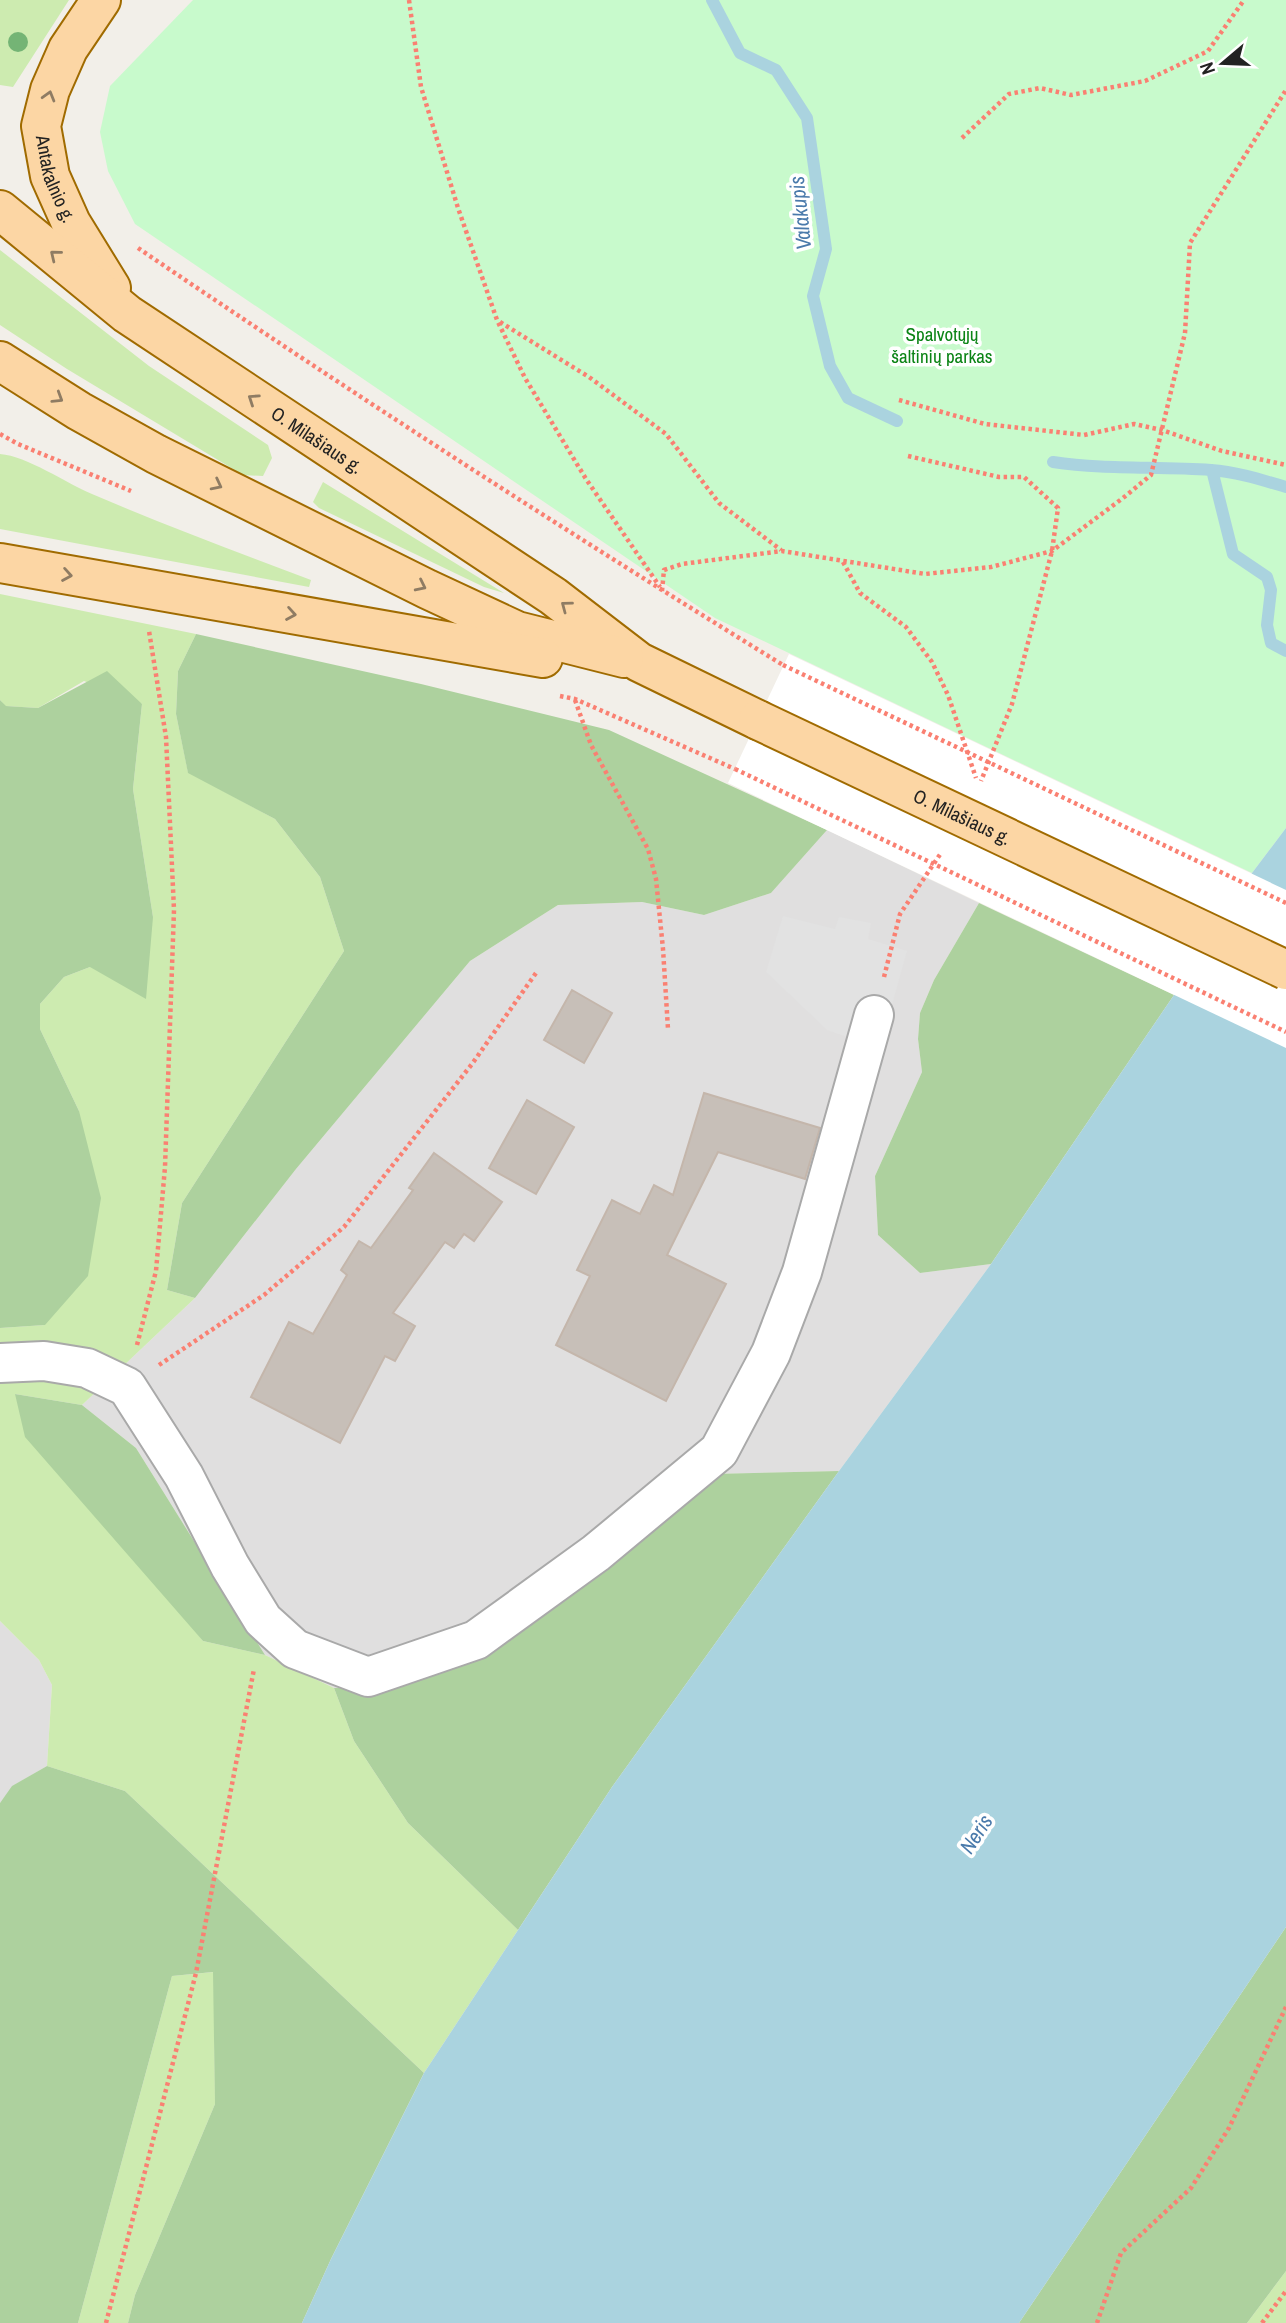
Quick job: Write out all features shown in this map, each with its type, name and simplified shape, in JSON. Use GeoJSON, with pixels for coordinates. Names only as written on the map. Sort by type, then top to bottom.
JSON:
{"type":"FeatureCollection","features":[{"type":"Feature","properties":{"kind":"main road","name":"Antakalnio g."},"geometry":{"type":"LineString","coordinates":[[101,0],[68,49],[50,90],[41,126],[50,176],[71,223],[127,314]]}},
{"type":"Feature","properties":{"kind":"main road","name":"O. Milašiaus g."},"geometry":{"type":"LineString","coordinates":[[0,210],[127,314],[553,596],[639,662],[1286,970]]}},
{"type":"Feature","properties":{"kind":"main road","name":"O. Milašiaus g."},"geometry":{"type":"LineString","coordinates":[[0,361],[79,411],[156,454],[506,626],[639,662]]}},
{"type":"Feature","properties":{"kind":"main road"},"geometry":{"type":"LineString","coordinates":[[0,563],[551,660],[639,662]]}},
{"type":"Feature","properties":{"kind":"street"},"geometry":{"type":"LineString","coordinates":[[0,1363],[44,1362],[87,1368],[127,1387],[184,1476],[230,1566],[263,1620],[295,1649],[368,1677],[477,1640],[596,1553],[719,1451],[771,1353],[802,1272],[874,1015]]}},
{"type":"Feature","properties":{"kind":"path"},"geometry":{"type":"LineString","coordinates":[[409,0],[421,87],[457,208],[497,320],[525,378],[586,479],[662,591]]}},
{"type":"Feature","properties":{"kind":"path"},"geometry":{"type":"LineString","coordinates":[[962,138],[1009,94],[1041,88],[1071,95],[1145,81],[1208,51],[1244,0]]}},
{"type":"Feature","properties":{"kind":"path"},"geometry":{"type":"LineString","coordinates":[[662,591],[664,570],[682,564],[782,551],[925,574],[991,567],[1052,551],[1152,475],[1185,333],[1190,243],[1286,90]]}},
{"type":"Feature","properties":{"kind":"path"},"geometry":{"type":"LineString","coordinates":[[129,242],[303,360],[662,591],[783,665],[1286,903]]}},
{"type":"Feature","properties":{"kind":"path"},"geometry":{"type":"LineString","coordinates":[[497,320],[589,377],[666,434],[719,503],[782,551]]}},
{"type":"Feature","properties":{"kind":"path"},"geometry":{"type":"LineString","coordinates":[[899,400],[985,425],[1084,435],[1135,424],[1222,450],[1286,465]]}},
{"type":"Feature","properties":{"kind":"path"},"geometry":{"type":"LineString","coordinates":[[908,456],[999,477],[1024,477],[1058,508],[1052,551],[1012,704]]}},
{"type":"Feature","properties":{"kind":"path"},"geometry":{"type":"LineString","coordinates":[[842,561],[860,593],[906,627],[932,662],[948,695],[979,786]]}},
{"type":"Feature","properties":{"kind":"path"},"geometry":{"type":"LineString","coordinates":[[127,1387],[156,1271],[165,1167],[174,911],[166,737],[147,620]]}},
{"type":"Feature","properties":{"kind":"path"},"geometry":{"type":"LineString","coordinates":[[668,1029],[656,879],[648,849],[592,745],[575,699],[734,769],[1286,1031]]}},
{"type":"Feature","properties":{"kind":"path"},"geometry":{"type":"LineString","coordinates":[[874,1015],[900,914]]}},
{"type":"Feature","properties":{"kind":"path"},"geometry":{"type":"LineString","coordinates":[[127,1387],[264,1295],[344,1227],[472,1064],[536,973]]}},
{"type":"Feature","properties":{"kind":"path"},"geometry":{"type":"LineString","coordinates":[[106,2323],[196,1973],[263,1620]]}},
{"type":"Feature","properties":{"kind":"path"},"geometry":{"type":"LineString","coordinates":[[1097,2323],[1121,2253],[1191,2188],[1228,2128],[1286,2007]]}},
{"type":"Feature","properties":{"kind":"path"},"geometry":{"type":"LineString","coordinates":[[1262,2323],[1286,2291]]}},
{"type":"Feature","properties":{"kind":"shaded area"},"geometry":{"type":"Polygon","coordinates":[[[827,830],[979,903],[934,980],[920,1013],[918,1039],[922,1072],[875,1176],[878,1235],[920,1273],[991,1264],[839,1471],[712,1474],[585,1586],[477,1654],[393,1686],[334,1688],[265,1655],[136,1448],[82,1405],[195,1298],[296,1169],[470,961],[558,905],[642,902],[704,915],[771,893],[827,830]]]}},
{"type":"Feature","properties":{"kind":"shaded area"},"geometry":{"type":"Polygon","coordinates":[[[783,916],[835,929],[839,917],[871,923],[868,939],[907,951],[880,1048],[827,1030],[766,972],[783,916]]]}},
{"type":"Feature","properties":{"kind":"shaded area"},"geometry":{"type":"Polygon","coordinates":[[[0,1621],[39,1660],[52,1685],[47,1766],[13,1786],[0,1803],[0,1621]]]}},
{"type":"Feature","properties":{"kind":"green space"},"geometry":{"type":"Polygon","coordinates":[[[0,0],[69,0],[13,87],[0,85],[0,0]]]}},
{"type":"Feature","properties":{"kind":"green space","name":"Spalvotųjų šaltinių parkas"},"geometry":{"type":"Polygon","coordinates":[[[193,0],[1286,0],[1286,828],[1252,873],[715,618],[135,224],[108,171],[100,132],[110,86],[193,0]]]}},
{"type":"Feature","properties":{"kind":"green space"},"geometry":{"type":"Polygon","coordinates":[[[0,250],[149,366],[268,445],[272,458],[263,476],[243,475],[67,369],[0,325],[0,250]]]}},
{"type":"Feature","properties":{"kind":"green space"},"geometry":{"type":"Polygon","coordinates":[[[0,454],[22,460],[119,505],[311,580],[309,587],[0,529],[0,454]]]}},
{"type":"Feature","properties":{"kind":"green space"},"geometry":{"type":"Polygon","coordinates":[[[323,482],[504,593],[484,587],[319,508],[313,502],[323,482]]]}},
{"type":"Feature","properties":{"kind":"green space"},"geometry":{"type":"Polygon","coordinates":[[[0,594],[196,634],[178,671],[176,714],[188,772],[275,819],[320,877],[344,951],[182,1203],[167,1290],[195,1298],[82,1405],[15,1394],[203,1641],[265,1655],[334,1688],[354,1741],[408,1823],[518,1930],[424,2073],[125,1791],[47,1766],[52,1685],[39,1660],[0,1621],[0,1328],[45,1325],[79,1111],[40,1029],[40,1004],[64,977],[90,967],[153,917],[133,789],[142,704],[84,681],[38,708],[5,706],[0,700],[0,594]]]}},
{"type":"Feature","properties":{"kind":"green space"},"geometry":{"type":"Polygon","coordinates":[[[196,634],[421,684],[609,730],[827,830],[771,893],[704,915],[642,902],[558,905],[470,961],[296,1169],[195,1298],[167,1290],[182,1203],[344,951],[320,877],[275,819],[188,773],[176,714],[178,671],[196,634]]]}},
{"type":"Feature","properties":{"kind":"green space"},"geometry":{"type":"Polygon","coordinates":[[[107,671],[142,704],[133,789],[153,917],[146,999],[90,967],[64,977],[40,1004],[40,1029],[79,1111],[101,1198],[88,1276],[45,1325],[0,1328],[0,700],[6,706],[38,708],[107,671]]]}},
{"type":"Feature","properties":{"kind":"green space"},"geometry":{"type":"Polygon","coordinates":[[[979,903],[1174,995],[991,1264],[920,1273],[878,1235],[875,1176],[922,1072],[918,1039],[920,1013],[934,980],[979,903]]]}},
{"type":"Feature","properties":{"kind":"green space"},"geometry":{"type":"Polygon","coordinates":[[[15,1394],[82,1405],[136,1448],[265,1655],[203,1641],[25,1437],[15,1394]]]}},
{"type":"Feature","properties":{"kind":"green space"},"geometry":{"type":"Polygon","coordinates":[[[839,1471],[612,1787],[518,1930],[408,1823],[354,1741],[334,1688],[393,1686],[477,1654],[585,1586],[712,1474],[839,1471]]]}},
{"type":"Feature","properties":{"kind":"green space"},"geometry":{"type":"Polygon","coordinates":[[[47,1766],[125,1791],[424,2073],[302,2323],[128,2323],[135,2295],[215,2104],[213,1972],[172,1976],[78,2323],[0,2323],[0,1803],[12,1786],[47,1766]]]}},
{"type":"Feature","properties":{"kind":"green space"},"geometry":{"type":"Polygon","coordinates":[[[1286,1927],[1286,2271],[1247,2323],[1019,2323],[1286,1927]]]}},
{"type":"Feature","properties":{"kind":"green space"},"geometry":{"type":"Polygon","coordinates":[[[214,1972],[215,2104],[135,2295],[128,2323],[78,2323],[172,1976],[214,1972]]]}},
{"type":"Feature","properties":{"kind":"green space"},"geometry":{"type":"Polygon","coordinates":[[[1286,2271],[1286,2323],[1247,2323],[1286,2271]]]}},
{"type":"Feature","properties":{"kind":"water","name":"Neris"},"geometry":{"type":"Polygon","coordinates":[[[1286,828],[1286,1927],[1019,2323],[302,2323],[424,2073],[612,1787],[991,1264],[1174,995],[1252,873],[1286,828]]]}},
{"type":"Feature","properties":{"kind":"pier"},"geometry":{"type":"Polygon","coordinates":[[[789,654],[1286,890],[1286,1048],[728,783],[789,654]]]}},
{"type":"Feature","properties":{"kind":"building"},"geometry":{"type":"Polygon","coordinates":[[[572,990],[612,1013],[584,1063],[544,1040],[572,990]]]}},
{"type":"Feature","properties":{"kind":"building"},"geometry":{"type":"Polygon","coordinates":[[[704,1093],[820,1128],[805,1179],[718,1152],[667,1255],[726,1284],[666,1401],[556,1345],[590,1276],[577,1270],[612,1200],[640,1214],[654,1185],[673,1195],[704,1093]]]}},
{"type":"Feature","properties":{"kind":"building"},"geometry":{"type":"Polygon","coordinates":[[[527,1100],[574,1127],[536,1194],[489,1168],[527,1100]]]}},
{"type":"Feature","properties":{"kind":"building"},"geometry":{"type":"Polygon","coordinates":[[[434,1153],[502,1202],[474,1241],[464,1234],[454,1248],[445,1242],[393,1313],[415,1326],[395,1361],[385,1356],[340,1443],[251,1397],[289,1322],[313,1334],[347,1275],[341,1270],[359,1241],[371,1248],[413,1190],[409,1188],[434,1153]]]}},
{"type":"Feature","properties":{"kind":"waterway","name":"Valakupis"},"geometry":{"type":"LineString","coordinates":[[712,0],[740,53],[776,70],[807,118],[826,249],[813,296],[830,366],[848,398],[897,421]]}},
{"type":"Feature","properties":{"kind":"waterway","name":"Valakupis"},"geometry":{"type":"LineString","coordinates":[[1053,462],[1221,471],[1286,487]]}},
{"type":"Feature","properties":{"kind":"waterway","name":"Valakupis"},"geometry":{"type":"LineString","coordinates":[[1212,470],[1233,554],[1267,577],[1271,590],[1267,625],[1271,643],[1286,651]]}}]}
